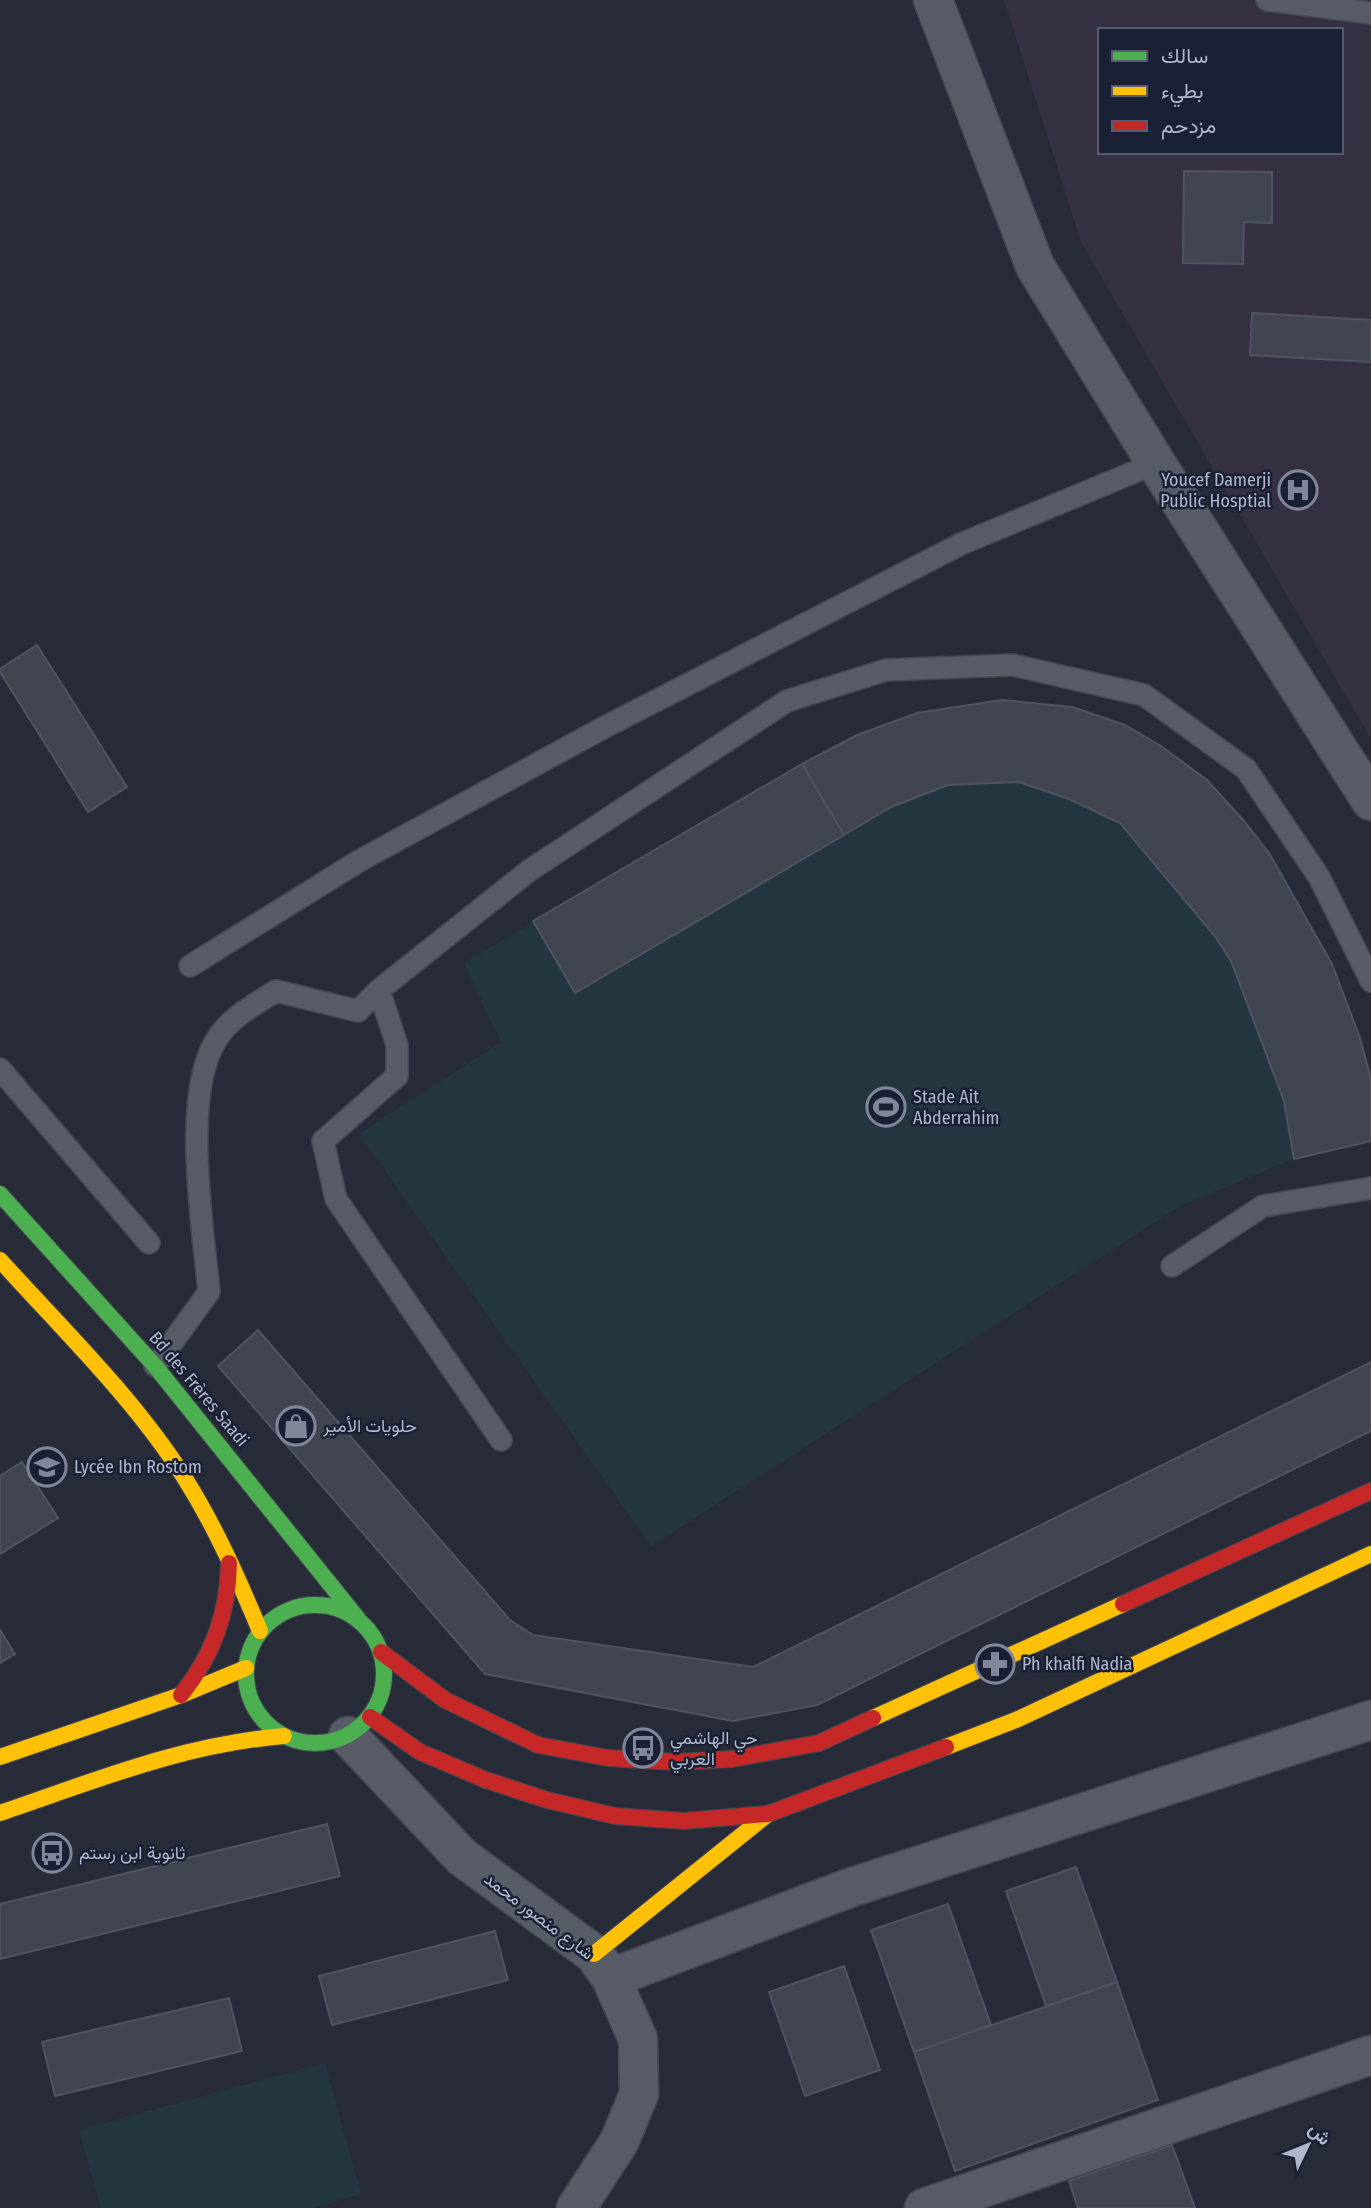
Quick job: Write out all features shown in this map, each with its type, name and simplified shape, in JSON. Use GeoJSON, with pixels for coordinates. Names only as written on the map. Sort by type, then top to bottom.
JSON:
{"type":"FeatureCollection","features":[{"type":"Feature","properties":{"kind":"street"},"geometry":{"type":"LineString","coordinates":[[933,0],[1035,266],[1156,463],[1371,801]]}},
{"type":"Feature","properties":{"kind":"street","name":"Bd des Frères Saadi"},"geometry":{"type":"LineString","coordinates":[[0,1194],[156,1366],[358,1619]]}},
{"type":"Feature","properties":{"kind":"street"},"geometry":{"type":"LineString","coordinates":[[0,1260],[137,1416],[173,1462],[229,1557],[260,1631]]}},
{"type":"Feature","properties":{"kind":"street"},"geometry":{"type":"LineString","coordinates":[[381,1652],[445,1700],[538,1745],[608,1758],[648,1761],[732,1759],[818,1743],[1371,1491]]}},
{"type":"Feature","properties":{"kind":"street"},"geometry":{"type":"LineString","coordinates":[[359,1726],[486,1780],[547,1800],[615,1816],[684,1821],[768,1814],[1016,1720],[1371,1554]]}},
{"type":"Feature","properties":{"kind":"street"},"geometry":{"type":"LineString","coordinates":[[181,1695],[211,1654],[220,1632],[227,1607],[229,1557]]}},
{"type":"Feature","properties":{"kind":"street"},"geometry":{"type":"LineString","coordinates":[[315,1604],[337,1607],[358,1619],[372,1634],[381,1652],[385,1675],[381,1698],[359,1726],[327,1743],[305,1743],[284,1736],[267,1725],[254,1708],[247,1689],[248,1654],[260,1631],[292,1608],[315,1604]]}},
{"type":"Feature","properties":{"kind":"street"},"geometry":{"type":"LineString","coordinates":[[0,1757],[181,1695],[246,1668]]}},
{"type":"Feature","properties":{"kind":"street"},"geometry":{"type":"LineString","coordinates":[[602,1966],[1371,1720]]}},
{"type":"Feature","properties":{"kind":"street","name":"شارع منصور محمد"},"geometry":{"type":"LineString","coordinates":[[359,1726],[462,1857],[602,1966],[638,2039],[639,2094],[619,2142],[581,2206]]}},
{"type":"Feature","properties":{"kind":"street"},"geometry":{"type":"LineString","coordinates":[[0,1813],[197,1746],[255,1737],[284,1736]]}},
{"type":"Feature","properties":{"kind":"street"},"geometry":{"type":"LineString","coordinates":[[602,1966],[768,1814]]}},
{"type":"Feature","properties":{"kind":"street"},"geometry":{"type":"LineString","coordinates":[[924,2208],[1371,2054]]}},
{"type":"Feature","properties":{"kind":"lane"},"geometry":{"type":"LineString","coordinates":[[1267,0],[1371,13]]}},
{"type":"Feature","properties":{"kind":"lane"},"geometry":{"type":"LineString","coordinates":[[190,966],[359,861],[615,721],[961,544],[1156,463]]}},
{"type":"Feature","properties":{"kind":"lane"},"geometry":{"type":"LineString","coordinates":[[156,1366],[209,1292],[196,1155],[201,1074],[220,1034],[241,1014],[276,991],[318,999],[358,1011],[379,990],[530,870],[788,701],[886,670],[1013,666],[1144,695],[1246,769],[1319,877],[1371,981]]}},
{"type":"Feature","properties":{"kind":"lane"},"geometry":{"type":"LineString","coordinates":[[379,990],[397,1045],[397,1076],[323,1141],[336,1199],[500,1440]]}},
{"type":"Feature","properties":{"kind":"lane"},"geometry":{"type":"LineString","coordinates":[[0,1069],[149,1242]]}},
{"type":"Feature","properties":{"kind":"lane"},"geometry":{"type":"LineString","coordinates":[[1172,1266],[1263,1206],[1371,1188]]}},
{"type":"Feature","properties":{"kind":"shaded area","name":"Youcef Damerji Public Hosptial"},"geometry":{"type":"Polygon","coordinates":[[[1004,0],[1371,0],[1371,739],[1081,242],[1004,0]]]}},
{"type":"Feature","properties":{"kind":"shaded area","name":"Stade Ait Abderrahim"},"geometry":{"type":"Polygon","coordinates":[[[1002,700],[1072,707],[1125,725],[1161,746],[1207,780],[1278,864],[1332,964],[1294,1159],[1182,1205],[651,1546],[359,1134],[501,1042],[464,963],[828,750],[875,729],[922,713],[1002,700]]]}},
{"type":"Feature","properties":{"kind":"shaded area"},"geometry":{"type":"Polygon","coordinates":[[[325,2063],[361,2194],[312,2208],[101,2208],[79,2130],[325,2063]]]}},
{"type":"Feature","properties":{"kind":"building"},"geometry":{"type":"Polygon","coordinates":[[[1184,171],[1272,172],[1272,223],[1244,222],[1243,264],[1183,263],[1184,171]]]}},
{"type":"Feature","properties":{"kind":"building"},"geometry":{"type":"Polygon","coordinates":[[[1252,313],[1371,320],[1371,362],[1250,355],[1252,313]]]}},
{"type":"Feature","properties":{"kind":"building"},"geometry":{"type":"Polygon","coordinates":[[[37,645],[127,787],[88,812],[0,672],[0,669],[37,645]]]}},
{"type":"Feature","properties":{"kind":"building"},"geometry":{"type":"Polygon","coordinates":[[[1002,700],[1072,707],[1125,725],[1161,746],[1207,780],[1244,821],[1269,853],[1332,964],[1360,1038],[1371,1079],[1371,1141],[1294,1159],[1284,1101],[1231,961],[1214,935],[1120,823],[1069,799],[1019,782],[948,785],[891,807],[844,835],[802,764],[857,735],[917,713],[1002,700]]]}},
{"type":"Feature","properties":{"kind":"building"},"geometry":{"type":"Polygon","coordinates":[[[802,764],[844,835],[575,993],[533,921],[802,764]]]}},
{"type":"Feature","properties":{"kind":"building"},"geometry":{"type":"Polygon","coordinates":[[[258,1330],[510,1620],[533,1635],[753,1667],[1371,1362],[1371,1431],[817,1705],[733,1721],[485,1674],[218,1366],[258,1330]]]}},
{"type":"Feature","properties":{"kind":"building"},"geometry":{"type":"Polygon","coordinates":[[[22,1462],[58,1518],[0,1554],[0,1476],[22,1462]]]}},
{"type":"Feature","properties":{"kind":"building"},"geometry":{"type":"Polygon","coordinates":[[[0,1630],[15,1654],[0,1663],[0,1630]]]}},
{"type":"Feature","properties":{"kind":"building"},"geometry":{"type":"Polygon","coordinates":[[[327,1824],[340,1876],[0,1959],[0,1904],[327,1824]]]}},
{"type":"Feature","properties":{"kind":"building"},"geometry":{"type":"Polygon","coordinates":[[[1076,1867],[1117,1982],[1046,2006],[1006,1891],[1076,1867]]]}},
{"type":"Feature","properties":{"kind":"building"},"geometry":{"type":"Polygon","coordinates":[[[948,1904],[991,2025],[914,2052],[871,1930],[948,1904]]]}},
{"type":"Feature","properties":{"kind":"building"},"geometry":{"type":"Polygon","coordinates":[[[495,1931],[508,1980],[332,2025],[319,1976],[495,1931]]]}},
{"type":"Feature","properties":{"kind":"building"},"geometry":{"type":"Polygon","coordinates":[[[844,1966],[880,2070],[805,2096],[769,1992],[844,1966]]]}},
{"type":"Feature","properties":{"kind":"building"},"geometry":{"type":"Polygon","coordinates":[[[1117,1982],[1158,2100],[955,2171],[914,2052],[1117,1982]]]}},
{"type":"Feature","properties":{"kind":"building"},"geometry":{"type":"Polygon","coordinates":[[[229,1998],[242,2051],[55,2096],[42,2042],[229,1998]]]}},
{"type":"Feature","properties":{"kind":"building"},"geometry":{"type":"Polygon","coordinates":[[[1172,2145],[1195,2208],[1078,2208],[1069,2181],[1172,2145]]]}},
{"type":"Feature","properties":{"kind":"traffic: fast"},"geometry":{"type":"LineString","coordinates":[[0,1194],[155,1366],[358,1619]]}},
{"type":"Feature","properties":{"kind":"traffic: fast"},"geometry":{"type":"LineString","coordinates":[[315,1605],[341,1610],[364,1625],[379,1648],[384,1674],[379,1700],[364,1723],[341,1738],[315,1743],[289,1738],[266,1723],[251,1700],[246,1674],[251,1648],[266,1625],[289,1610],[315,1605]]}},
{"type":"Feature","properties":{"kind":"traffic: slow"},"geometry":{"type":"LineString","coordinates":[[0,1260],[120,1392],[164,1448],[216,1533],[260,1631]]}},
{"type":"Feature","properties":{"kind":"traffic: slow"},"geometry":{"type":"LineString","coordinates":[[946,1747],[1016,1720],[1371,1554]]}},
{"type":"Feature","properties":{"kind":"traffic: slow"},"geometry":{"type":"LineString","coordinates":[[873,1718],[1123,1604]]}},
{"type":"Feature","properties":{"kind":"traffic: slow"},"geometry":{"type":"LineString","coordinates":[[0,1757],[181,1695],[246,1668]]}},
{"type":"Feature","properties":{"kind":"traffic: slow"},"geometry":{"type":"LineString","coordinates":[[0,1813],[175,1755],[247,1740],[284,1736]]}},
{"type":"Feature","properties":{"kind":"traffic: slow"},"geometry":{"type":"LineString","coordinates":[[594,1954],[768,1814]]}},
{"type":"Feature","properties":{"kind":"traffic: jam"},"geometry":{"type":"LineString","coordinates":[[1123,1604],[1371,1491]]}},
{"type":"Feature","properties":{"kind":"traffic: jam"},"geometry":{"type":"LineString","coordinates":[[181,1695],[202,1665],[217,1633],[226,1600],[229,1563]]}},
{"type":"Feature","properties":{"kind":"traffic: jam"},"geometry":{"type":"LineString","coordinates":[[381,1652],[445,1700],[538,1745],[608,1758],[676,1762],[732,1759],[819,1743],[873,1718]]}},
{"type":"Feature","properties":{"kind":"traffic: jam"},"geometry":{"type":"LineString","coordinates":[[370,1717],[420,1752],[486,1780],[547,1800],[615,1816],[684,1821],[768,1814],[946,1747]]}},
{"type":"Feature","properties":{"kind":"place","name":"Youcef Damerji Public Hosptial"},"geometry":{"type":"Point","coordinates":[1298,490]}},
{"type":"Feature","properties":{"kind":"place","name":"Stade Ait Abderrahim"},"geometry":{"type":"Point","coordinates":[886,1107]}},
{"type":"Feature","properties":{"kind":"place","name":"حلويات الأمير"},"geometry":{"type":"Point","coordinates":[296,1426]}},
{"type":"Feature","properties":{"kind":"place","name":"Lycée Ibn Rostom"},"geometry":{"type":"Point","coordinates":[47,1467]}},
{"type":"Feature","properties":{"kind":"place","name":"Ph khalfi Nadia"},"geometry":{"type":"Point","coordinates":[995,1664]}},
{"type":"Feature","properties":{"kind":"place","name":"حي الهاشمي العربي"},"geometry":{"type":"Point","coordinates":[643,1748]}},
{"type":"Feature","properties":{"kind":"place","name":"ثانوية ابن رستم"},"geometry":{"type":"Point","coordinates":[52,1853]}}]}
